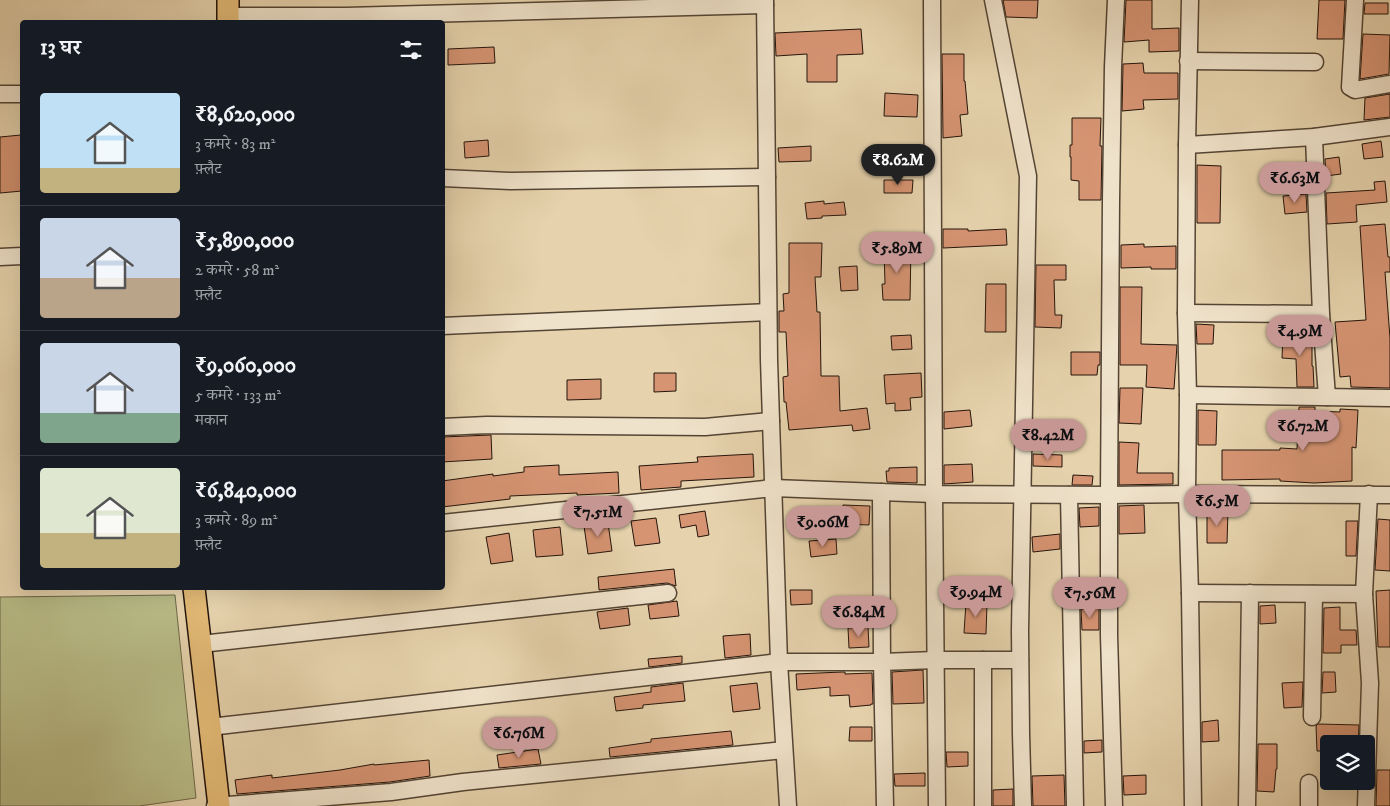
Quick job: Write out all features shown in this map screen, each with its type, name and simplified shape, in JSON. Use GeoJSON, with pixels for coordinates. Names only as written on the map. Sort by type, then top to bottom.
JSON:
{"type":"FeatureCollection","features":[{"type":"Feature","properties":{"kind":"main road"},"geometry":{"type":"LineString","coordinates":[[194,590],[217,806]]}},
{"type":"Feature","properties":{"kind":"street"},"geometry":{"type":"LineString","coordinates":[[932,0],[937,806]]}},
{"type":"Feature","properties":{"kind":"street"},"geometry":{"type":"LineString","coordinates":[[993,0],[1028,176],[1020,660],[1024,806]]}},
{"type":"Feature","properties":{"kind":"street"},"geometry":{"type":"LineString","coordinates":[[1114,806],[1109,635],[1109,495],[1112,124],[1116,0]]}},
{"type":"Feature","properties":{"kind":"street"},"geometry":{"type":"LineString","coordinates":[[1190,0],[1186,314],[1188,395],[1187,494],[1193,806]]}},
{"type":"Feature","properties":{"kind":"street"},"geometry":{"type":"LineString","coordinates":[[1356,0],[1350,86],[1355,90],[1390,84]]}},
{"type":"Feature","properties":{"kind":"street"},"geometry":{"type":"LineString","coordinates":[[228,13],[345,16],[765,3],[771,421],[779,662],[788,806]]}},
{"type":"Feature","properties":{"kind":"street"},"geometry":{"type":"LineString","coordinates":[[1188,61],[1315,62]]}},
{"type":"Feature","properties":{"kind":"street"},"geometry":{"type":"LineString","coordinates":[[0,94],[20,94]]}},
{"type":"Feature","properties":{"kind":"street"},"geometry":{"type":"LineString","coordinates":[[1187,144],[1314,137],[1390,127]]}},
{"type":"Feature","properties":{"kind":"street"},"geometry":{"type":"LineString","coordinates":[[1314,137],[1321,314],[1327,397]]}},
{"type":"Feature","properties":{"kind":"street"},"geometry":{"type":"LineString","coordinates":[[445,178],[511,181],[767,177]]}},
{"type":"Feature","properties":{"kind":"street"},"geometry":{"type":"LineString","coordinates":[[0,257],[20,256]]}},
{"type":"Feature","properties":{"kind":"street"},"geometry":{"type":"LineString","coordinates":[[445,326],[768,312]]}},
{"type":"Feature","properties":{"kind":"street"},"geometry":{"type":"LineString","coordinates":[[1186,314],[1321,314]]}},
{"type":"Feature","properties":{"kind":"street"},"geometry":{"type":"LineString","coordinates":[[1188,395],[1390,398]]}},
{"type":"Feature","properties":{"kind":"street"},"geometry":{"type":"LineString","coordinates":[[445,427],[487,425],[705,427],[771,421]]}},
{"type":"Feature","properties":{"kind":"street"},"geometry":{"type":"LineString","coordinates":[[445,522],[773,488],[934,494],[1390,495]]}},
{"type":"Feature","properties":{"kind":"street"},"geometry":{"type":"LineString","coordinates":[[881,492],[885,806]]}},
{"type":"Feature","properties":{"kind":"street"},"geometry":{"type":"LineString","coordinates":[[1069,494],[1074,806]]}},
{"type":"Feature","properties":{"kind":"street"},"geometry":{"type":"LineString","coordinates":[[1366,806],[1370,683],[1364,594],[1369,494]]}},
{"type":"Feature","properties":{"kind":"street"},"geometry":{"type":"LineString","coordinates":[[201,644],[668,593]]}},
{"type":"Feature","properties":{"kind":"street"},"geometry":{"type":"LineString","coordinates":[[1190,593],[1364,594]]}},
{"type":"Feature","properties":{"kind":"street"},"geometry":{"type":"LineString","coordinates":[[1247,806],[1250,593]]}},
{"type":"Feature","properties":{"kind":"street"},"geometry":{"type":"LineString","coordinates":[[1312,717],[1314,594]]}},
{"type":"Feature","properties":{"kind":"street"},"geometry":{"type":"LineString","coordinates":[[983,660],[983,806]]}},
{"type":"Feature","properties":{"kind":"street"},"geometry":{"type":"LineString","coordinates":[[210,726],[779,662],[1020,660]]}},
{"type":"Feature","properties":{"kind":"street"},"geometry":{"type":"LineString","coordinates":[[217,806],[391,792],[464,782],[784,750]]}},
{"type":"Feature","properties":{"kind":"street"},"geometry":{"type":"LineString","coordinates":[[1308,806],[1309,783]]}},
{"type":"Feature","properties":{"kind":"green space"},"geometry":{"type":"Polygon","coordinates":[[[175,595],[196,798],[139,806],[0,806],[0,597],[175,595]]]}},
{"type":"Feature","properties":{"kind":"building"},"geometry":{"type":"Polygon","coordinates":[[[1003,0],[1038,0],[1037,18],[1006,17],[1003,0]]]}},
{"type":"Feature","properties":{"kind":"building"},"geometry":{"type":"Polygon","coordinates":[[[1126,0],[1152,0],[1152,29],[1179,28],[1179,51],[1149,52],[1149,40],[1124,42],[1126,0]]]}},
{"type":"Feature","properties":{"kind":"building"},"geometry":{"type":"Polygon","coordinates":[[[1319,0],[1345,0],[1343,39],[1317,39],[1319,0]]]}},
{"type":"Feature","properties":{"kind":"building"},"geometry":{"type":"Polygon","coordinates":[[[1365,3],[1388,3],[1388,14],[1364,14],[1365,3]]]}},
{"type":"Feature","properties":{"kind":"building"},"geometry":{"type":"Polygon","coordinates":[[[861,29],[863,54],[837,55],[837,82],[807,82],[807,54],[776,56],[775,33],[861,29]]]}},
{"type":"Feature","properties":{"kind":"building"},"geometry":{"type":"Polygon","coordinates":[[[1363,34],[1390,35],[1389,74],[1360,79],[1363,34]]]}},
{"type":"Feature","properties":{"kind":"building"},"geometry":{"type":"Polygon","coordinates":[[[494,47],[495,63],[448,65],[448,49],[494,47]]]}},
{"type":"Feature","properties":{"kind":"building"},"geometry":{"type":"Polygon","coordinates":[[[942,54],[964,54],[964,81],[968,114],[960,115],[962,136],[943,138],[942,54]]]}},
{"type":"Feature","properties":{"kind":"building"},"geometry":{"type":"Polygon","coordinates":[[[1143,63],[1144,73],[1178,73],[1178,99],[1143,100],[1144,109],[1122,111],[1123,64],[1143,63]]]}},
{"type":"Feature","properties":{"kind":"building"},"geometry":{"type":"Polygon","coordinates":[[[885,93],[918,95],[917,117],[884,116],[885,93]]]}},
{"type":"Feature","properties":{"kind":"building"},"geometry":{"type":"Polygon","coordinates":[[[1390,94],[1390,117],[1364,120],[1365,98],[1390,94]]]}},
{"type":"Feature","properties":{"kind":"building"},"geometry":{"type":"Polygon","coordinates":[[[1072,118],[1101,118],[1101,200],[1079,200],[1079,181],[1071,180],[1070,145],[1072,145],[1072,118]]]}},
{"type":"Feature","properties":{"kind":"building"},"geometry":{"type":"Polygon","coordinates":[[[20,135],[20,191],[0,193],[0,137],[20,135]]]}},
{"type":"Feature","properties":{"kind":"building"},"geometry":{"type":"Polygon","coordinates":[[[488,140],[489,156],[465,158],[464,142],[488,140]]]}},
{"type":"Feature","properties":{"kind":"building"},"geometry":{"type":"Polygon","coordinates":[[[1381,141],[1383,157],[1364,159],[1362,144],[1381,141]]]}},
{"type":"Feature","properties":{"kind":"building"},"geometry":{"type":"Polygon","coordinates":[[[811,146],[811,161],[779,162],[778,148],[811,146]]]}},
{"type":"Feature","properties":{"kind":"building"},"geometry":{"type":"Polygon","coordinates":[[[1339,157],[1341,174],[1326,176],[1325,159],[1339,157]]]}},
{"type":"Feature","properties":{"kind":"building"},"geometry":{"type":"Polygon","coordinates":[[[1197,165],[1221,166],[1220,223],[1197,223],[1197,165]]]}},
{"type":"Feature","properties":{"kind":"building"},"geometry":{"type":"Polygon","coordinates":[[[884,180],[913,180],[912,193],[884,193],[884,180]]]}},
{"type":"Feature","properties":{"kind":"building"},"geometry":{"type":"Polygon","coordinates":[[[1385,181],[1387,202],[1356,205],[1357,222],[1327,224],[1326,193],[1375,190],[1374,182],[1385,181]]]}},
{"type":"Feature","properties":{"kind":"building"},"geometry":{"type":"Polygon","coordinates":[[[1306,194],[1307,212],[1285,214],[1283,196],[1306,194]]]}},
{"type":"Feature","properties":{"kind":"building"},"geometry":{"type":"Polygon","coordinates":[[[824,201],[824,204],[844,202],[846,215],[807,219],[805,203],[824,201]]]}},
{"type":"Feature","properties":{"kind":"building"},"geometry":{"type":"Polygon","coordinates":[[[1385,224],[1388,257],[1390,257],[1390,272],[1385,272],[1390,338],[1390,388],[1351,387],[1350,376],[1340,377],[1335,322],[1366,320],[1360,226],[1385,224]]]}},
{"type":"Feature","properties":{"kind":"building"},"geometry":{"type":"Polygon","coordinates":[[[943,229],[968,229],[968,231],[1006,229],[1007,245],[943,248],[943,229]]]}},
{"type":"Feature","properties":{"kind":"building"},"geometry":{"type":"Polygon","coordinates":[[[789,243],[822,243],[821,277],[815,277],[817,312],[820,312],[821,376],[839,376],[840,411],[867,408],[870,429],[853,431],[852,425],[789,430],[786,402],[784,402],[783,377],[788,376],[786,332],[779,332],[779,311],[784,311],[783,294],[789,293],[789,243]]]}},
{"type":"Feature","properties":{"kind":"building"},"geometry":{"type":"Polygon","coordinates":[[[1144,244],[1144,247],[1176,246],[1176,269],[1151,269],[1151,267],[1121,268],[1121,245],[1144,244]]]}},
{"type":"Feature","properties":{"kind":"building"},"geometry":{"type":"Polygon","coordinates":[[[911,248],[910,300],[883,300],[882,284],[885,284],[884,249],[911,248]]]}},
{"type":"Feature","properties":{"kind":"building"},"geometry":{"type":"Polygon","coordinates":[[[1036,265],[1066,265],[1066,280],[1054,280],[1055,315],[1062,315],[1061,328],[1035,327],[1036,265]]]}},
{"type":"Feature","properties":{"kind":"building"},"geometry":{"type":"Polygon","coordinates":[[[857,266],[858,290],[841,291],[839,267],[857,266]]]}},
{"type":"Feature","properties":{"kind":"building"},"geometry":{"type":"Polygon","coordinates":[[[986,284],[1006,284],[1006,332],[985,332],[986,284]]]}},
{"type":"Feature","properties":{"kind":"building"},"geometry":{"type":"Polygon","coordinates":[[[1120,287],[1142,287],[1141,344],[1177,345],[1174,389],[1146,387],[1147,365],[1120,365],[1120,287]]]}},
{"type":"Feature","properties":{"kind":"building"},"geometry":{"type":"Polygon","coordinates":[[[1196,324],[1214,325],[1213,344],[1197,344],[1196,324]]]}},
{"type":"Feature","properties":{"kind":"building"},"geometry":{"type":"Polygon","coordinates":[[[1283,334],[1312,335],[1314,387],[1297,387],[1296,359],[1282,358],[1283,334]]]}},
{"type":"Feature","properties":{"kind":"building"},"geometry":{"type":"Polygon","coordinates":[[[911,335],[912,349],[892,350],[891,336],[911,335]]]}},
{"type":"Feature","properties":{"kind":"building"},"geometry":{"type":"Polygon","coordinates":[[[1071,352],[1100,352],[1100,365],[1098,365],[1097,375],[1071,375],[1071,352]]]}},
{"type":"Feature","properties":{"kind":"building"},"geometry":{"type":"Polygon","coordinates":[[[654,373],[676,373],[676,391],[654,392],[654,373]]]}},
{"type":"Feature","properties":{"kind":"building"},"geometry":{"type":"Polygon","coordinates":[[[921,373],[922,397],[910,398],[911,410],[895,411],[895,403],[886,404],[884,375],[921,373]]]}},
{"type":"Feature","properties":{"kind":"building"},"geometry":{"type":"Polygon","coordinates":[[[601,379],[601,399],[567,400],[567,380],[601,379]]]}},
{"type":"Feature","properties":{"kind":"building"},"geometry":{"type":"Polygon","coordinates":[[[1120,388],[1143,388],[1141,424],[1119,423],[1120,388]]]}},
{"type":"Feature","properties":{"kind":"building"},"geometry":{"type":"Polygon","coordinates":[[[1299,407],[1315,407],[1315,411],[1340,412],[1340,409],[1358,410],[1356,448],[1352,447],[1352,481],[1314,483],[1280,481],[1280,479],[1222,480],[1222,450],[1297,449],[1299,407]]]}},
{"type":"Feature","properties":{"kind":"building"},"geometry":{"type":"Polygon","coordinates":[[[970,410],[972,426],[944,429],[944,412],[970,410]]]}},
{"type":"Feature","properties":{"kind":"building"},"geometry":{"type":"Polygon","coordinates":[[[1198,410],[1217,411],[1216,445],[1198,445],[1198,410]]]}},
{"type":"Feature","properties":{"kind":"building"},"geometry":{"type":"Polygon","coordinates":[[[491,435],[492,459],[445,462],[445,437],[491,435]]]}},
{"type":"Feature","properties":{"kind":"building"},"geometry":{"type":"Polygon","coordinates":[[[1119,442],[1139,443],[1137,473],[1173,473],[1173,484],[1119,485],[1119,442]]]}},
{"type":"Feature","properties":{"kind":"building"},"geometry":{"type":"Polygon","coordinates":[[[753,454],[754,477],[681,481],[681,487],[641,490],[639,466],[698,462],[697,457],[753,454]]]}},
{"type":"Feature","properties":{"kind":"building"},"geometry":{"type":"Polygon","coordinates":[[[1033,454],[1062,455],[1062,467],[1033,466],[1033,454]]]}},
{"type":"Feature","properties":{"kind":"building"},"geometry":{"type":"Polygon","coordinates":[[[972,464],[973,482],[944,484],[944,465],[972,464]]]}},
{"type":"Feature","properties":{"kind":"building"},"geometry":{"type":"Polygon","coordinates":[[[559,465],[559,475],[618,472],[619,493],[510,496],[510,499],[445,507],[445,481],[524,472],[524,467],[559,465]]]}},
{"type":"Feature","properties":{"kind":"building"},"geometry":{"type":"Polygon","coordinates":[[[917,467],[917,483],[887,482],[886,471],[889,471],[889,468],[917,467]]]}},
{"type":"Feature","properties":{"kind":"building"},"geometry":{"type":"Polygon","coordinates":[[[1073,475],[1093,476],[1092,485],[1072,485],[1073,475]]]}},
{"type":"Feature","properties":{"kind":"building"},"geometry":{"type":"Polygon","coordinates":[[[843,505],[870,506],[869,525],[842,524],[843,505]]]}},
{"type":"Feature","properties":{"kind":"building"},"geometry":{"type":"Polygon","coordinates":[[[1144,505],[1145,533],[1119,534],[1119,506],[1144,505]]]}},
{"type":"Feature","properties":{"kind":"building"},"geometry":{"type":"Polygon","coordinates":[[[1099,507],[1099,526],[1080,527],[1079,508],[1099,507]]]}},
{"type":"Feature","properties":{"kind":"building"},"geometry":{"type":"Polygon","coordinates":[[[705,511],[709,535],[698,537],[696,525],[681,528],[679,515],[705,511]]]}},
{"type":"Feature","properties":{"kind":"building"},"geometry":{"type":"Polygon","coordinates":[[[1207,511],[1228,511],[1227,543],[1207,543],[1207,511]]]}},
{"type":"Feature","properties":{"kind":"building"},"geometry":{"type":"Polygon","coordinates":[[[656,518],[660,543],[635,546],[631,521],[656,518]]]}},
{"type":"Feature","properties":{"kind":"building"},"geometry":{"type":"Polygon","coordinates":[[[1378,519],[1390,520],[1390,571],[1375,570],[1378,519]]]}},
{"type":"Feature","properties":{"kind":"building"},"geometry":{"type":"Polygon","coordinates":[[[1346,521],[1358,521],[1356,556],[1346,556],[1346,521]]]}},
{"type":"Feature","properties":{"kind":"building"},"geometry":{"type":"Polygon","coordinates":[[[608,523],[612,551],[588,554],[584,526],[608,523]]]}},
{"type":"Feature","properties":{"kind":"building"},"geometry":{"type":"Polygon","coordinates":[[[560,527],[563,555],[536,557],[533,530],[560,527]]]}},
{"type":"Feature","properties":{"kind":"building"},"geometry":{"type":"Polygon","coordinates":[[[509,533],[513,561],[491,564],[486,537],[509,533]]]}},
{"type":"Feature","properties":{"kind":"building"},"geometry":{"type":"Polygon","coordinates":[[[1060,534],[1060,549],[1033,552],[1032,537],[1060,534]]]}},
{"type":"Feature","properties":{"kind":"building"},"geometry":{"type":"Polygon","coordinates":[[[836,539],[837,554],[811,557],[809,541],[836,539]]]}},
{"type":"Feature","properties":{"kind":"building"},"geometry":{"type":"Polygon","coordinates":[[[674,569],[676,586],[667,583],[599,590],[598,577],[674,569]]]}},
{"type":"Feature","properties":{"kind":"building"},"geometry":{"type":"Polygon","coordinates":[[[790,590],[812,590],[812,604],[791,605],[790,590]]]}},
{"type":"Feature","properties":{"kind":"building"},"geometry":{"type":"Polygon","coordinates":[[[1390,590],[1390,647],[1378,647],[1376,591],[1390,590]]]}},
{"type":"Feature","properties":{"kind":"building"},"geometry":{"type":"Polygon","coordinates":[[[677,601],[679,616],[650,619],[648,605],[677,601]]]}},
{"type":"Feature","properties":{"kind":"building"},"geometry":{"type":"Polygon","coordinates":[[[966,602],[987,604],[986,634],[964,633],[966,602]]]}},
{"type":"Feature","properties":{"kind":"building"},"geometry":{"type":"Polygon","coordinates":[[[1275,605],[1276,623],[1260,624],[1260,606],[1275,605]]]}},
{"type":"Feature","properties":{"kind":"building"},"geometry":{"type":"Polygon","coordinates":[[[1340,607],[1340,630],[1356,630],[1357,645],[1341,645],[1341,653],[1323,653],[1324,608],[1340,607]]]}},
{"type":"Feature","properties":{"kind":"building"},"geometry":{"type":"Polygon","coordinates":[[[628,608],[630,625],[600,629],[597,612],[628,608]]]}},
{"type":"Feature","properties":{"kind":"building"},"geometry":{"type":"Polygon","coordinates":[[[1099,608],[1099,630],[1082,630],[1081,609],[1099,608]]]}},
{"type":"Feature","properties":{"kind":"building"},"geometry":{"type":"Polygon","coordinates":[[[868,627],[869,647],[849,648],[848,628],[868,627]]]}},
{"type":"Feature","properties":{"kind":"building"},"geometry":{"type":"Polygon","coordinates":[[[750,634],[751,655],[725,658],[723,636],[750,634]]]}},
{"type":"Feature","properties":{"kind":"building"},"geometry":{"type":"Polygon","coordinates":[[[682,656],[682,663],[649,667],[648,659],[682,656]]]}},
{"type":"Feature","properties":{"kind":"building"},"geometry":{"type":"Polygon","coordinates":[[[923,670],[924,703],[893,704],[892,672],[923,670]]]}},
{"type":"Feature","properties":{"kind":"building"},"geometry":{"type":"Polygon","coordinates":[[[845,672],[845,674],[872,673],[873,704],[850,707],[849,695],[830,696],[830,687],[797,690],[796,674],[845,672]]]}},
{"type":"Feature","properties":{"kind":"building"},"geometry":{"type":"Polygon","coordinates":[[[1323,672],[1335,672],[1336,692],[1322,693],[1323,672]]]}},
{"type":"Feature","properties":{"kind":"building"},"geometry":{"type":"Polygon","coordinates":[[[1303,682],[1302,707],[1284,708],[1282,683],[1303,682]]]}},
{"type":"Feature","properties":{"kind":"building"},"geometry":{"type":"Polygon","coordinates":[[[683,683],[685,701],[643,705],[643,708],[616,711],[614,697],[651,692],[651,687],[683,683]]]}},
{"type":"Feature","properties":{"kind":"building"},"geometry":{"type":"Polygon","coordinates":[[[757,683],[760,709],[733,712],[730,686],[757,683]]]}},
{"type":"Feature","properties":{"kind":"building"},"geometry":{"type":"Polygon","coordinates":[[[1218,720],[1219,741],[1202,742],[1202,722],[1218,720]]]}},
{"type":"Feature","properties":{"kind":"building"},"geometry":{"type":"Polygon","coordinates":[[[1318,724],[1359,725],[1358,735],[1320,735],[1320,751],[1317,751],[1316,726],[1318,724]]]}},
{"type":"Feature","properties":{"kind":"building"},"geometry":{"type":"Polygon","coordinates":[[[850,727],[872,727],[872,741],[849,741],[850,727]]]}},
{"type":"Feature","properties":{"kind":"building"},"geometry":{"type":"Polygon","coordinates":[[[731,731],[733,745],[610,757],[609,748],[651,742],[651,739],[731,731]]]}},
{"type":"Feature","properties":{"kind":"building"},"geometry":{"type":"Polygon","coordinates":[[[1102,740],[1102,752],[1084,753],[1084,741],[1102,740]]]}},
{"type":"Feature","properties":{"kind":"building"},"geometry":{"type":"Polygon","coordinates":[[[1258,744],[1277,744],[1277,769],[1274,792],[1257,791],[1258,744]]]}},
{"type":"Feature","properties":{"kind":"building"},"geometry":{"type":"Polygon","coordinates":[[[538,749],[541,764],[499,768],[497,755],[538,749]]]}},
{"type":"Feature","properties":{"kind":"building"},"geometry":{"type":"Polygon","coordinates":[[[946,752],[968,752],[968,766],[947,767],[946,752]]]}},
{"type":"Feature","properties":{"kind":"building"},"geometry":{"type":"Polygon","coordinates":[[[429,760],[430,776],[390,782],[237,794],[235,780],[272,775],[272,778],[374,764],[429,760]]]}},
{"type":"Feature","properties":{"kind":"building"},"geometry":{"type":"Polygon","coordinates":[[[1377,770],[1390,770],[1390,806],[1376,806],[1377,770]]]}},
{"type":"Feature","properties":{"kind":"building"},"geometry":{"type":"Polygon","coordinates":[[[925,773],[925,786],[895,786],[894,774],[925,773]]]}},
{"type":"Feature","properties":{"kind":"building"},"geometry":{"type":"Polygon","coordinates":[[[1064,775],[1065,806],[1033,806],[1032,776],[1064,775]]]}},
{"type":"Feature","properties":{"kind":"building"},"geometry":{"type":"Polygon","coordinates":[[[1146,775],[1146,794],[1124,795],[1123,776],[1146,775]]]}},
{"type":"Feature","properties":{"kind":"building"},"geometry":{"type":"Polygon","coordinates":[[[1013,789],[1013,806],[993,806],[993,790],[1013,789]]]}}]}
